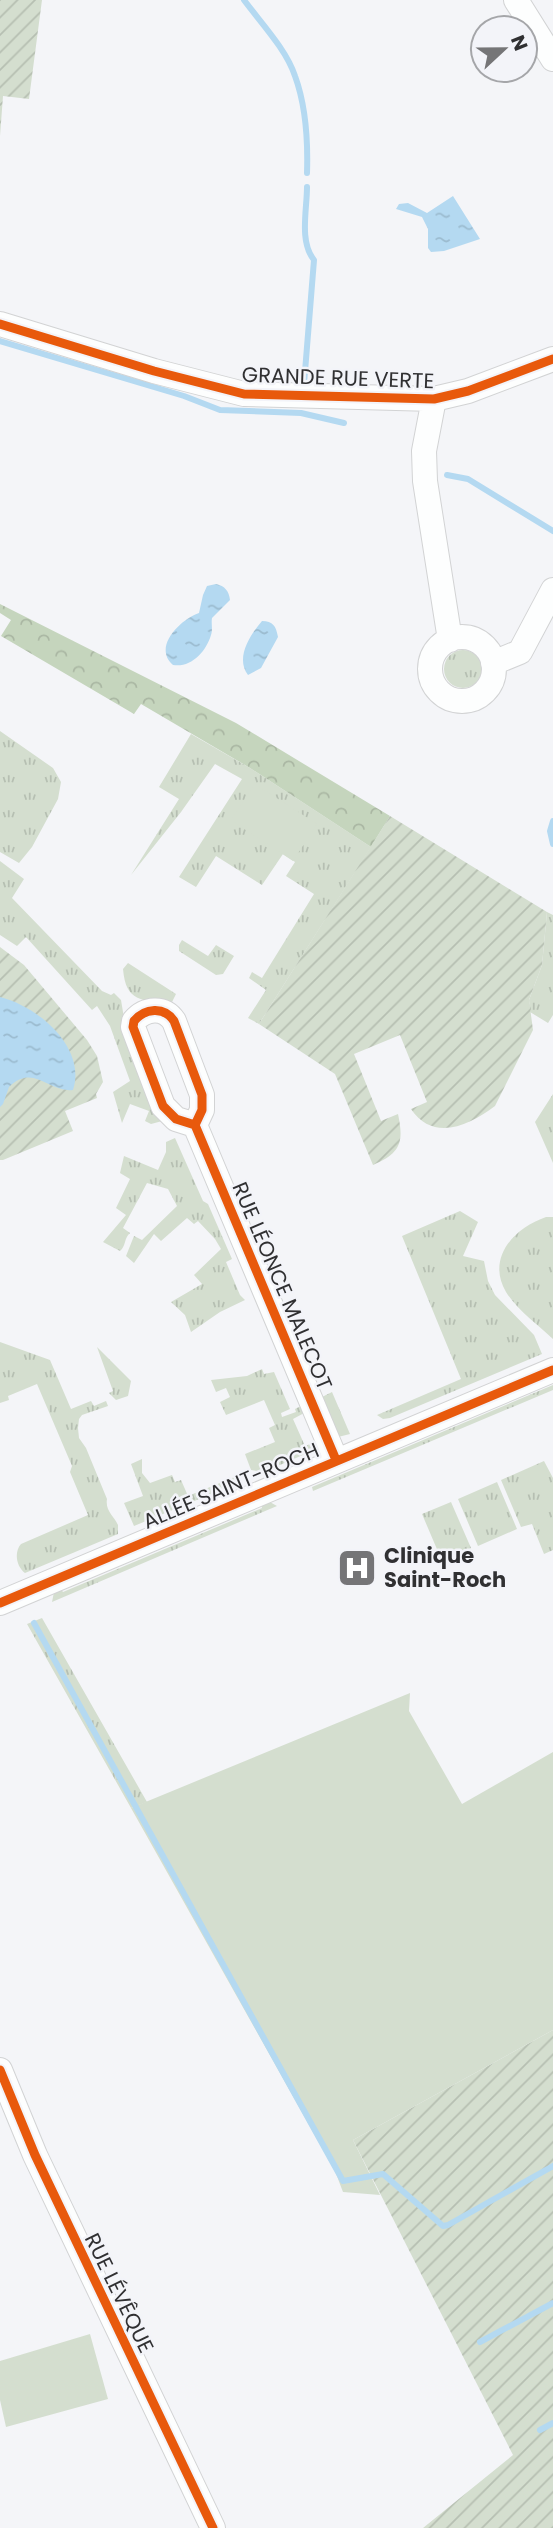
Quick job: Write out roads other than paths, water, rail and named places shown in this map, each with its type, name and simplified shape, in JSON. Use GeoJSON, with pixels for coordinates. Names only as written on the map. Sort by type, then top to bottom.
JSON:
{"type":"FeatureCollection","features":[{"type":"Feature","properties":{"kind":"street"},"geometry":{"type":"LineString","coordinates":[[516,0],[553,59]]}},
{"type":"Feature","properties":{"kind":"street","name":"GRANDE RUE VERTE"},"geometry":{"type":"LineString","coordinates":[[0,324],[230,392],[258,395],[434,399],[468,391],[553,359]]}},
{"type":"Feature","properties":{"kind":"street"},"geometry":{"type":"LineString","coordinates":[[434,399],[424,452],[424,474],[450,640]]}},
{"type":"Feature","properties":{"kind":"street"},"geometry":{"type":"LineString","coordinates":[[493,663],[520,652],[553,590]]}},
{"type":"Feature","properties":{"kind":"street"},"geometry":{"type":"LineString","coordinates":[[463,638],[477,641],[487,650],[493,663],[492,678],[484,692],[470,700],[447,698],[435,687],[430,672],[437,649],[450,640],[463,638]]}},
{"type":"Feature","properties":{"kind":"street","name":"RUE LÉONCE MALECOT"},"geometry":{"type":"LineString","coordinates":[[195,1125],[336,1460]]}},
{"type":"Feature","properties":{"kind":"street","name":"ALLÉE SAINT-ROCH"},"geometry":{"type":"LineString","coordinates":[[0,1604],[553,1370]]}},
{"type":"Feature","properties":{"kind":"street","name":"RUE LÉVÊQUE"},"geometry":{"type":"LineString","coordinates":[[0,2070],[35,2155],[213,2528]]}},
{"type":"Feature","properties":{"kind":"water"},"geometry":{"type":"Polygon","coordinates":[[[453,196],[480,239],[444,251],[431,252],[428,248],[428,229],[422,217],[396,209],[399,204],[408,203],[427,213],[453,196]]]}},
{"type":"Feature","properties":{"kind":"water"},"geometry":{"type":"Polygon","coordinates":[[[216,584],[226,589],[230,600],[212,618],[209,641],[197,658],[186,664],[173,665],[167,658],[166,650],[171,634],[184,621],[199,613],[207,586],[216,584]]]}},
{"type":"Feature","properties":{"kind":"water"},"geometry":{"type":"Polygon","coordinates":[[[262,621],[273,625],[278,637],[261,668],[248,675],[244,668],[244,654],[249,640],[262,621]]]}},
{"type":"Feature","properties":{"kind":"water"},"geometry":{"type":"Polygon","coordinates":[[[0,997],[29,1009],[56,1031],[73,1059],[73,1090],[64,1090],[34,1078],[26,1078],[9,1087],[0,1107],[0,997]]]}},
{"type":"Feature","properties":{"kind":"waterway"},"geometry":{"type":"LineString","coordinates":[[244,0],[279,46],[295,76],[306,124],[307,173]]}},
{"type":"Feature","properties":{"kind":"waterway"},"geometry":{"type":"LineString","coordinates":[[304,384],[314,260],[305,235],[307,187]]}},
{"type":"Feature","properties":{"kind":"waterway"},"geometry":{"type":"LineString","coordinates":[[0,341],[184,396],[220,410],[301,413],[344,423]]}},
{"type":"Feature","properties":{"kind":"waterway"},"geometry":{"type":"LineString","coordinates":[[447,475],[468,479],[553,531]]}},
{"type":"Feature","properties":{"kind":"waterway"},"geometry":{"type":"LineString","coordinates":[[553,821],[550,831],[553,844]]}},
{"type":"Feature","properties":{"kind":"waterway"},"geometry":{"type":"LineString","coordinates":[[34,1623],[343,2181],[383,2174],[443,2226],[553,2166]]}},
{"type":"Feature","properties":{"kind":"waterway"},"geometry":{"type":"LineString","coordinates":[[480,2342],[553,2303]]}},
{"type":"Feature","properties":{"kind":"waterway"},"geometry":{"type":"LineString","coordinates":[[540,2430],[553,2423]]}},
{"type":"Feature","properties":{"kind":"place","name":"Clinique Saint-Roch"},"geometry":{"type":"Point","coordinates":[357,1568]}}]}
